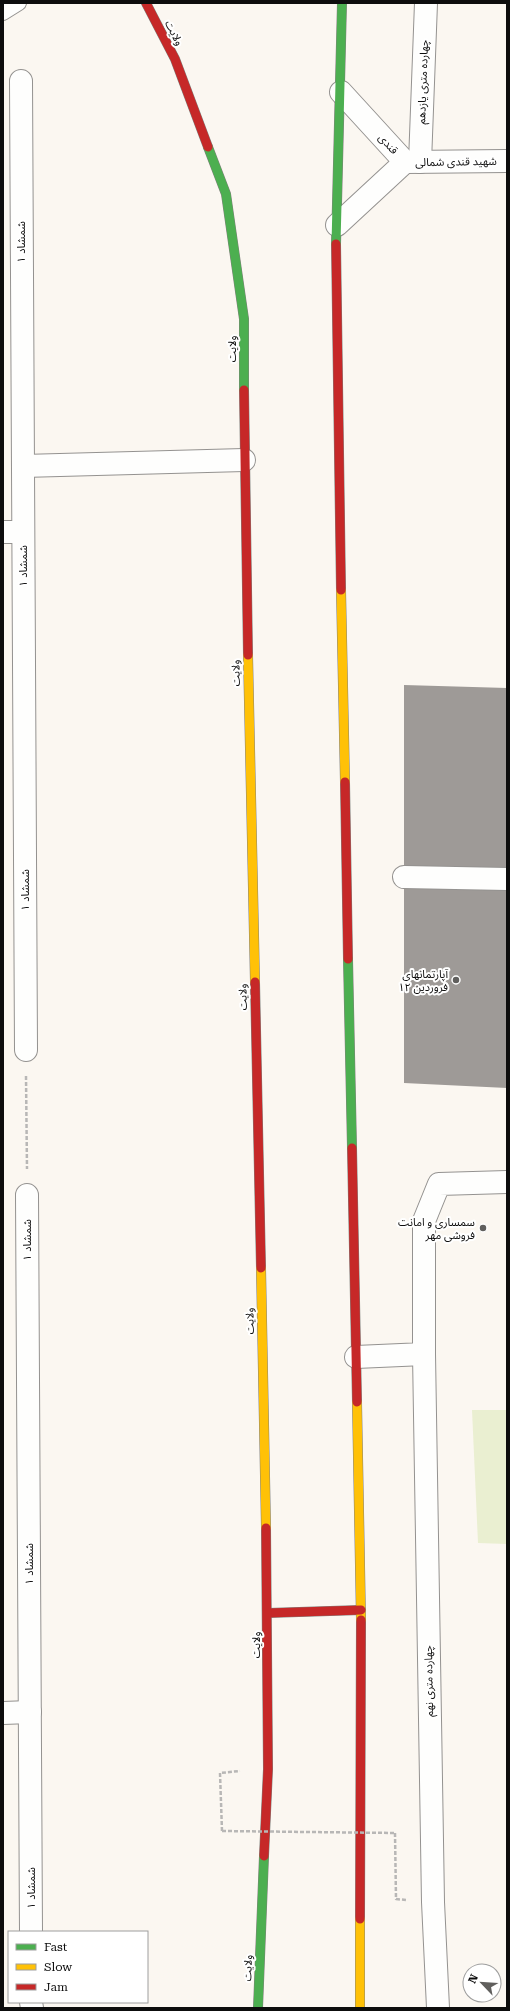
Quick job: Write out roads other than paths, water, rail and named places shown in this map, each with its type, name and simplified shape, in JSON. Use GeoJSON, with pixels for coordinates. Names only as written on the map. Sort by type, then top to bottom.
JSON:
{"type":"FeatureCollection","features":[{"type":"Feature","properties":{"kind":"main road","name":"ولایت"},"geometry":{"type":"LineString","coordinates":[[146,3],[175,59],[226,194],[244,319],[244,460],[268,1613],[268,1770],[258,2008]]}},
{"type":"Feature","properties":{"kind":"main road"},"geometry":{"type":"LineString","coordinates":[[342,3],[341,92],[335,278],[360,1610],[360,2008]]}},
{"type":"Feature","properties":{"kind":"main road"},"geometry":{"type":"LineString","coordinates":[[268,1613],[360,1610]]}},
{"type":"Feature","properties":{"kind":"street","name":"چهارده متری یازدهم"},"geometry":{"type":"LineString","coordinates":[[413,162],[426,3]]}},
{"type":"Feature","properties":{"kind":"street","name":"شمشاد ۱"},"geometry":{"type":"LineString","coordinates":[[21,81],[23,466],[13,532],[26,1050]]}},
{"type":"Feature","properties":{"kind":"street","name":"قندی"},"geometry":{"type":"LineString","coordinates":[[337,225],[413,162],[341,92]]}},
{"type":"Feature","properties":{"kind":"street","name":"شهید قندی شمالی"},"geometry":{"type":"LineString","coordinates":[[413,162],[507,161]]}},
{"type":"Feature","properties":{"kind":"street"},"geometry":{"type":"LineString","coordinates":[[23,466],[244,460]]}},
{"type":"Feature","properties":{"kind":"street"},"geometry":{"type":"LineString","coordinates":[[404,877],[507,879]]}},
{"type":"Feature","properties":{"kind":"street","name":"چهارده متری نهم"},"geometry":{"type":"LineString","coordinates":[[438,2008],[433,1902],[424,1354],[424,1220],[439,1184],[507,1182]]}},
{"type":"Feature","properties":{"kind":"street","name":"شمشاد ۱"},"geometry":{"type":"LineString","coordinates":[[27,1196],[31,1931]]}},
{"type":"Feature","properties":{"kind":"street"},"geometry":{"type":"LineString","coordinates":[[356,1357],[424,1354]]}},
{"type":"Feature","properties":{"kind":"street"},"geometry":{"type":"LineString","coordinates":[[3,1713],[30,1712]]}},
{"type":"Feature","properties":{"kind":"lane"},"geometry":{"type":"LineString","coordinates":[[3,13],[19,3]]}},
{"type":"Feature","properties":{"kind":"place","name":"آپارتمانهای ۱۲ فروردین"},"geometry":{"type":"Point","coordinates":[456,980]}},
{"type":"Feature","properties":{"kind":"place","name":"سمساری و امانت فروشی مهر"},"geometry":{"type":"Point","coordinates":[483,1228]}}]}
